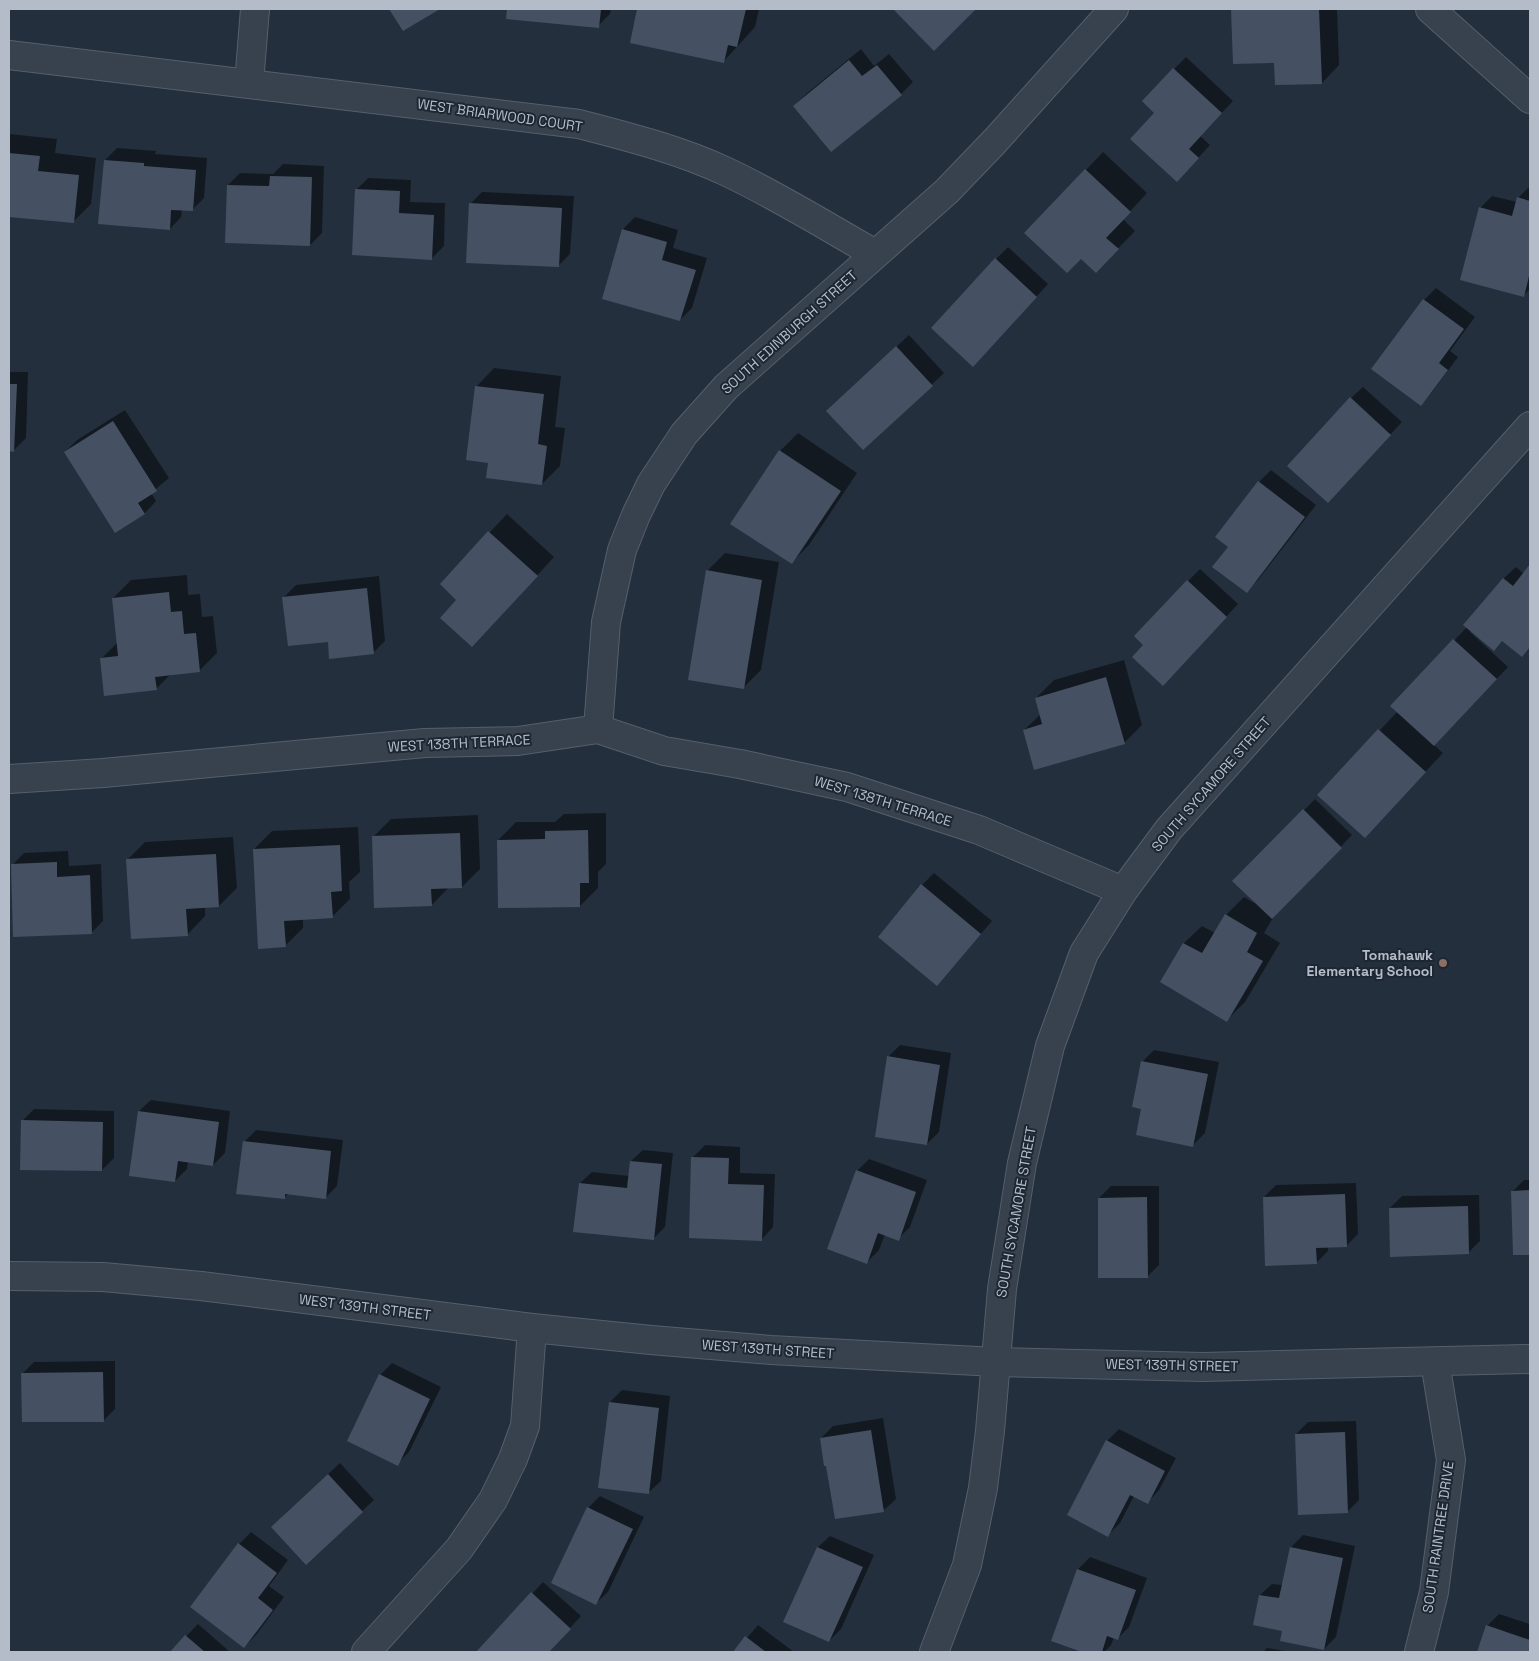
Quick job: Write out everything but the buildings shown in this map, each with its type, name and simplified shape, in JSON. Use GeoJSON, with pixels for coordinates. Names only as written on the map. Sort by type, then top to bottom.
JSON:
{"type":"FeatureCollection","features":[{"type":"Feature","properties":{"kind":"street"},"geometry":{"type":"LineString","coordinates":[[248,83],[255,9]]}},
{"type":"Feature","properties":{"kind":"street","name":"SOUTH EDINBURGH STREET"},"geometry":{"type":"LineString","coordinates":[[598,729],[606,622],[622,550],[650,484],[684,434],[726,387],[947,191],[995,141],[1114,9]]}},
{"type":"Feature","properties":{"kind":"street"},"geometry":{"type":"LineString","coordinates":[[1430,9],[1530,100]]}},
{"type":"Feature","properties":{"kind":"street","name":"WEST BRIARWOOD COURT"},"geometry":{"type":"LineString","coordinates":[[9,55],[578,124],[664,147],[727,172],[874,254]]}},
{"type":"Feature","properties":{"kind":"street","name":"SOUTH SYCAMORE STREET"},"geometry":{"type":"LineString","coordinates":[[934,1652],[966,1565],[981,1498],[990,1431],[1002,1289],[1022,1163],[1050,1046],[1084,953],[1123,891],[1169,829],[1530,426]]}},
{"type":"Feature","properties":{"kind":"street","name":"WEST 138TH TERRACE"},"geometry":{"type":"LineString","coordinates":[[9,779],[103,773],[425,743],[518,741],[598,729],[664,751],[740,764],[847,788],[979,830],[1123,891]]}},
{"type":"Feature","properties":{"kind":"street","name":"WEST 139TH STREET"},"geometry":{"type":"LineString","coordinates":[[9,1276],[103,1277],[201,1286],[532,1328],[771,1350],[996,1362],[1203,1366],[1530,1359]]}},
{"type":"Feature","properties":{"kind":"street"},"geometry":{"type":"LineString","coordinates":[[366,1652],[459,1549],[493,1500],[513,1459],[525,1426],[532,1328]]}},
{"type":"Feature","properties":{"kind":"street","name":"SOUTH RAINTREE DRIVE"},"geometry":{"type":"LineString","coordinates":[[1419,1652],[1434,1592],[1451,1460],[1434,1362]]}},
{"type":"Feature","properties":{"kind":"place","name":"Tomahawk Elementary School"},"geometry":{"type":"Point","coordinates":[1443,963]}}]}
